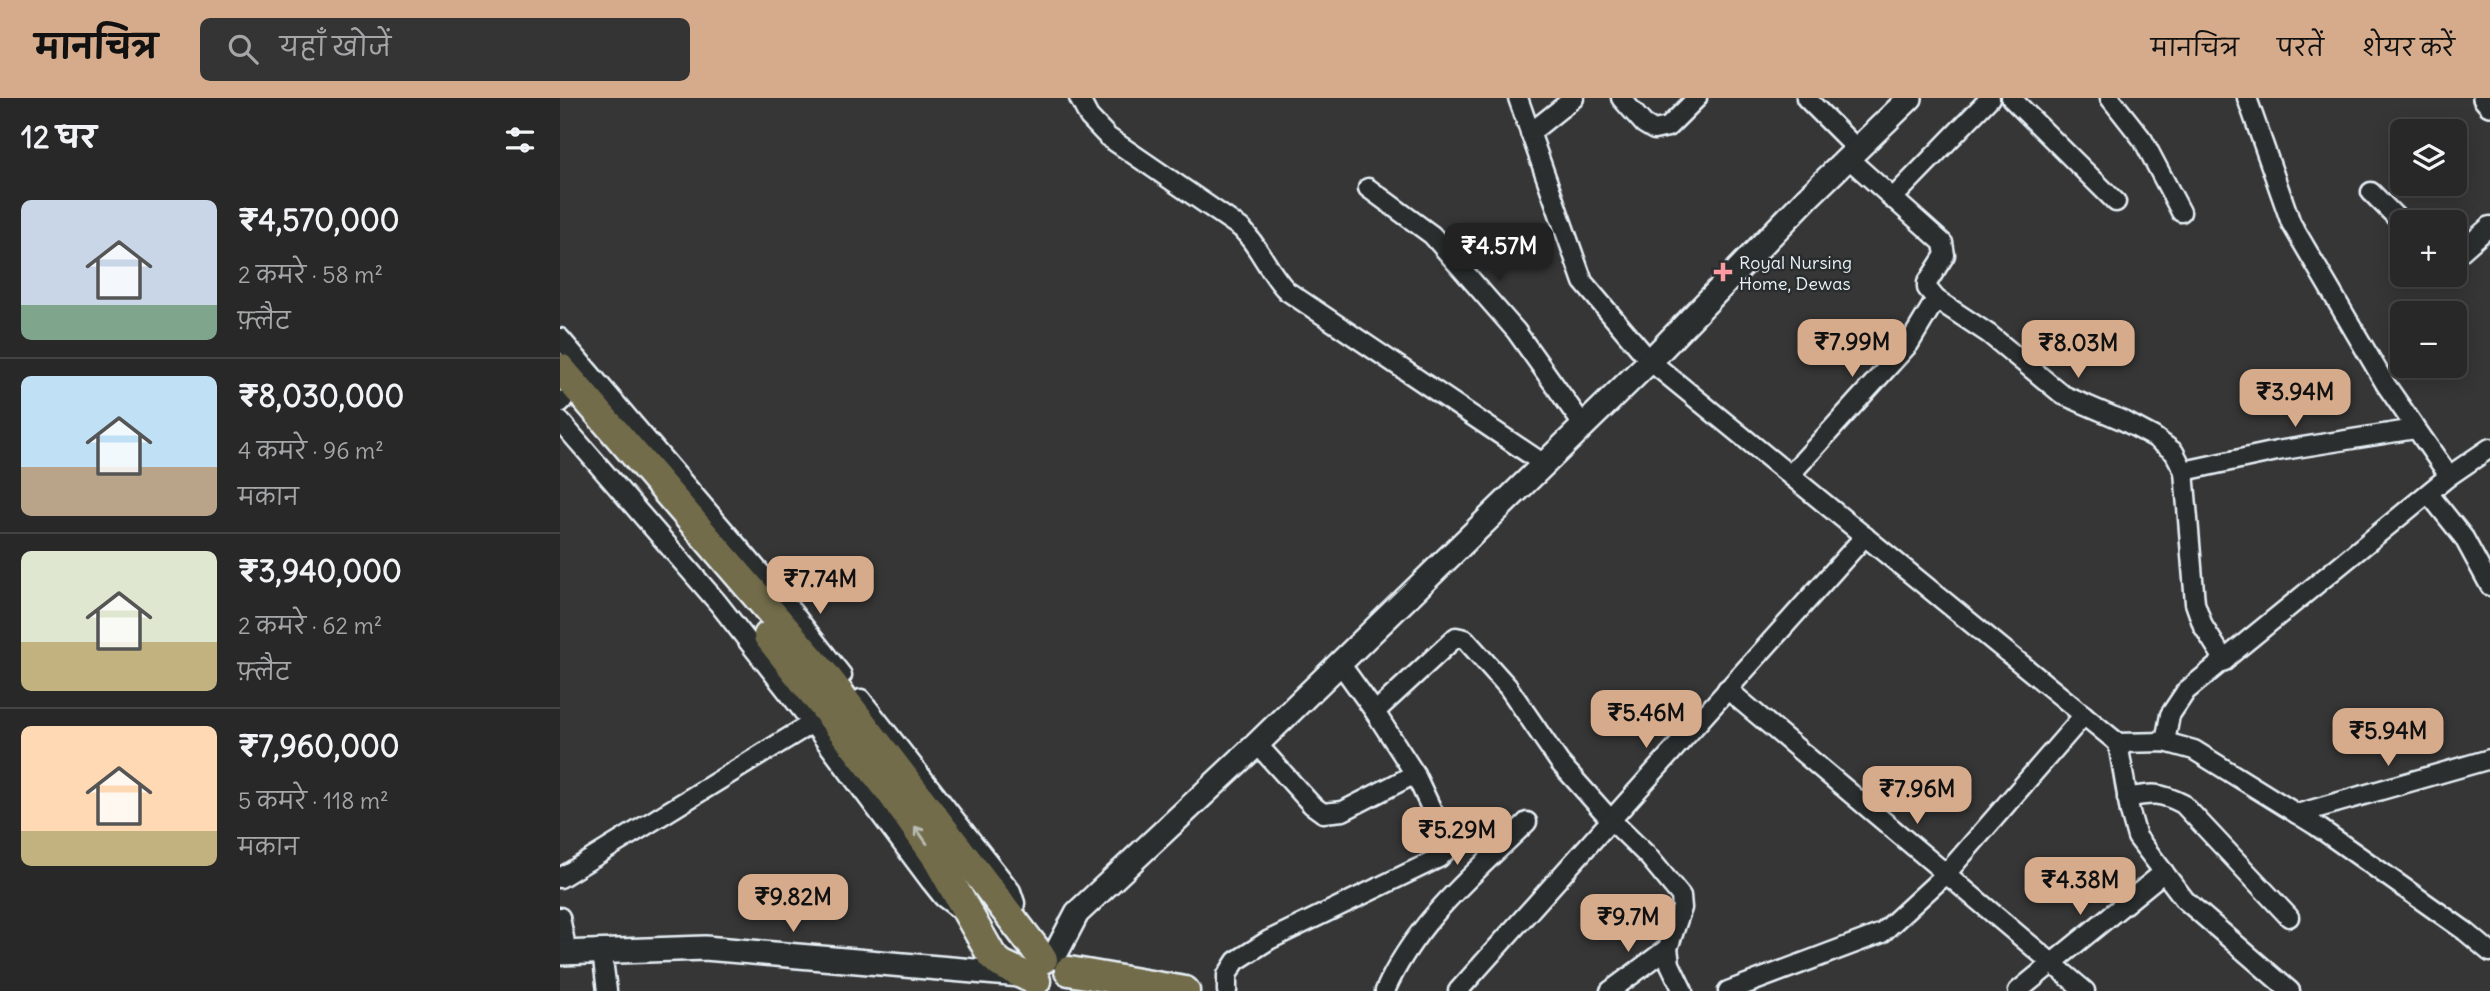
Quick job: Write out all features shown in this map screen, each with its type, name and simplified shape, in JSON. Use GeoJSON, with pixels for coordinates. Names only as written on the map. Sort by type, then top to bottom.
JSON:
{"type":"FeatureCollection","features":[{"type":"Feature","properties":{"kind":"main road"},"geometry":{"type":"LineString","coordinates":[[560,368],[826,676],[1054,974]]}},
{"type":"Feature","properties":{"kind":"main road"},"geometry":{"type":"LineString","coordinates":[[561,405],[765,632],[820,718],[889,790],[935,855],[992,956],[1001,964],[1054,974],[1185,991]]}},
{"type":"Feature","properties":{"kind":"street"},"geometry":{"type":"LineString","coordinates":[[1079,98],[1089,117],[1108,137],[1241,228],[1258,247],[1275,279],[1287,291],[1544,464]]}},
{"type":"Feature","properties":{"kind":"street"},"geometry":{"type":"LineString","coordinates":[[1517,98],[1583,282],[1650,360],[2118,744],[2137,837],[2185,900],[2290,991]]}},
{"type":"Feature","properties":{"kind":"street"},"geometry":{"type":"LineString","coordinates":[[1530,134],[1574,98]]}},
{"type":"Feature","properties":{"kind":"street"},"geometry":{"type":"LineString","coordinates":[[1621,98],[1644,124],[1654,130],[1668,127],[1697,98]]}},
{"type":"Feature","properties":{"kind":"street"},"geometry":{"type":"LineString","coordinates":[[1806,98],[1892,199],[1943,243],[1945,255],[1927,283],[1927,288],[1936,299],[1989,334],[2063,395],[2124,421],[2154,437],[2174,452],[2184,471],[2194,603],[2203,626],[2225,661]]}},
{"type":"Feature","properties":{"kind":"street"},"geometry":{"type":"LineString","coordinates":[[560,918],[564,953],[705,948],[990,974],[1054,974],[1069,924],[1077,914],[1257,744],[1544,464],[1650,360],[1808,197],[1910,98]]}},
{"type":"Feature","properties":{"kind":"street"},"geometry":{"type":"LineString","coordinates":[[1892,199],[1990,98]]}},
{"type":"Feature","properties":{"kind":"street"},"geometry":{"type":"LineString","coordinates":[[2011,98],[2116,202]]}},
{"type":"Feature","properties":{"kind":"street"},"geometry":{"type":"LineString","coordinates":[[2110,98],[2143,140],[2181,212]]}},
{"type":"Feature","properties":{"kind":"street"},"geometry":{"type":"LineString","coordinates":[[2247,98],[2291,223],[2415,429],[2449,476]]}},
{"type":"Feature","properties":{"kind":"street"},"geometry":{"type":"LineString","coordinates":[[2485,98],[2490,104]]}},
{"type":"Feature","properties":{"kind":"street"},"geometry":{"type":"LineString","coordinates":[[1368,188],[1432,235],[1516,331],[1583,425]]}},
{"type":"Feature","properties":{"kind":"street"},"geometry":{"type":"LineString","coordinates":[[2371,192],[2390,211]]}},
{"type":"Feature","properties":{"kind":"street"},"geometry":{"type":"LineString","coordinates":[[2467,246],[2490,226]]}},
{"type":"Feature","properties":{"kind":"street"},"geometry":{"type":"LineString","coordinates":[[1790,475],[1909,344],[1936,299]]}},
{"type":"Feature","properties":{"kind":"street"},"geometry":{"type":"LineString","coordinates":[[560,338],[776,591],[1011,891],[1015,903],[1012,920]]}},
{"type":"Feature","properties":{"kind":"street"},"geometry":{"type":"LineString","coordinates":[[2184,471],[2277,451],[2415,429]]}},
{"type":"Feature","properties":{"kind":"street"},"geometry":{"type":"LineString","coordinates":[[2165,742],[2169,715],[2186,691],[2449,476],[2490,448]]}},
{"type":"Feature","properties":{"kind":"street"},"geometry":{"type":"LineString","coordinates":[[2429,494],[2464,538],[2490,586]]}},
{"type":"Feature","properties":{"kind":"street"},"geometry":{"type":"LineString","coordinates":[[1458,991],[1865,536]]}},
{"type":"Feature","properties":{"kind":"street"},"geometry":{"type":"LineString","coordinates":[[1375,712],[1456,637],[1465,639],[1508,687],[1560,763],[1610,819],[1648,856],[1681,896],[1682,908],[1668,948],[1670,964],[1683,991]]}},
{"type":"Feature","properties":{"kind":"street"},"geometry":{"type":"LineString","coordinates":[[1227,991],[1227,975],[1236,961],[1258,947],[1439,858],[1447,850],[1447,842],[1415,774],[1339,662]]}},
{"type":"Feature","properties":{"kind":"street"},"geometry":{"type":"LineString","coordinates":[[1727,689],[2085,991]]}},
{"type":"Feature","properties":{"kind":"street"},"geometry":{"type":"LineString","coordinates":[[1728,991],[1882,933],[1945,874],[2084,715]]}},
{"type":"Feature","properties":{"kind":"street"},"geometry":{"type":"LineString","coordinates":[[560,878],[820,718]]}},
{"type":"Feature","properties":{"kind":"street"},"geometry":{"type":"LineString","coordinates":[[2118,744],[2165,742],[2194,750],[2297,814],[2465,931],[2490,952]]}},
{"type":"Feature","properties":{"kind":"street"},"geometry":{"type":"LineString","coordinates":[[1257,744],[1312,805],[1323,813],[1343,811],[1415,774]]}},
{"type":"Feature","properties":{"kind":"street"},"geometry":{"type":"LineString","coordinates":[[2297,814],[2490,759]]}},
{"type":"Feature","properties":{"kind":"street"},"geometry":{"type":"LineString","coordinates":[[2127,798],[2152,793],[2167,796],[2183,804],[2289,917]]}},
{"type":"Feature","properties":{"kind":"street"},"geometry":{"type":"LineString","coordinates":[[1385,991],[1394,970],[1413,940],[1440,908],[1527,821]]}},
{"type":"Feature","properties":{"kind":"street"},"geometry":{"type":"LineString","coordinates":[[2018,991],[2164,872]]}},
{"type":"Feature","properties":{"kind":"street"},"geometry":{"type":"LineString","coordinates":[[1610,991],[1668,948]]}},
{"type":"Feature","properties":{"kind":"street"},"geometry":{"type":"LineString","coordinates":[[602,952],[607,991]]}},
{"type":"Feature","properties":{"kind":"street"},"geometry":{"type":"LineString","coordinates":[[973,991],[990,974]]}},
{"type":"Feature","properties":{"kind":"place","name":"Royal Nursing Home, Dewas"},"geometry":{"type":"Point","coordinates":[1723,272]}}]}
